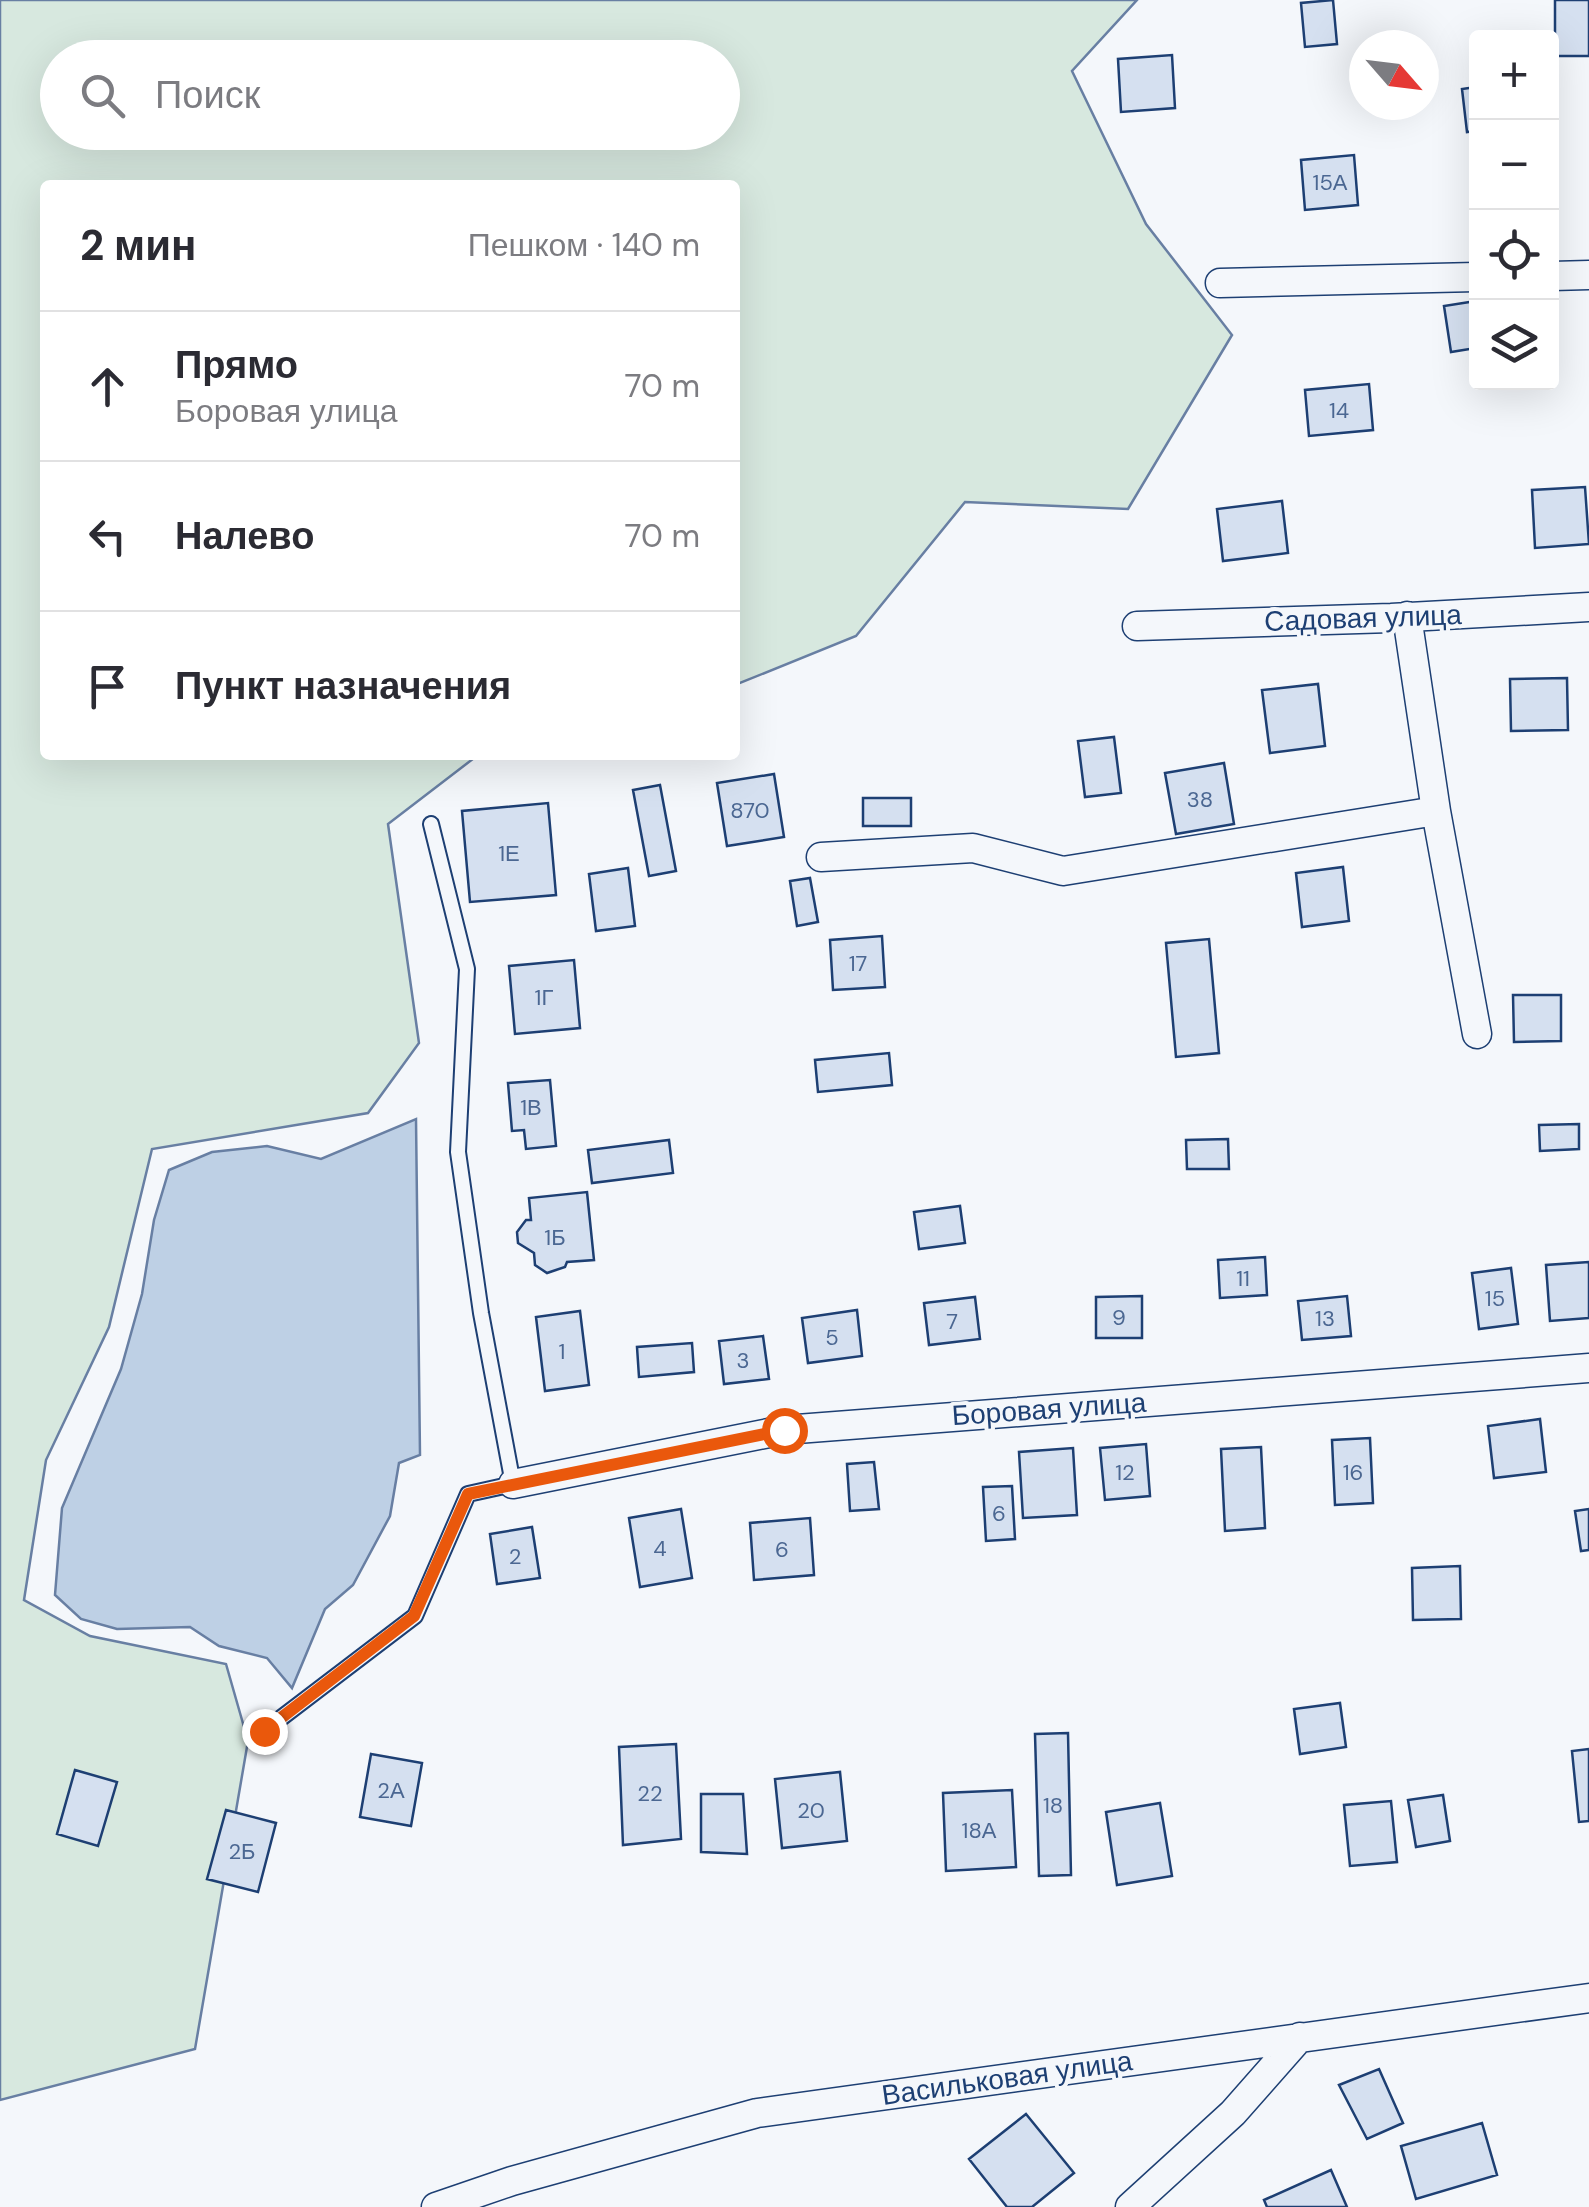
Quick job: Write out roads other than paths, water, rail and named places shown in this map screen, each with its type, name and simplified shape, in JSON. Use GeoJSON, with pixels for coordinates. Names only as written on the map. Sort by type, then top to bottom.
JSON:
{"type":"FeatureCollection","features":[{"type":"Feature","properties":{"kind":"street"},"geometry":{"type":"LineString","coordinates":[[1559,276],[1589,275]]}},
{"type":"Feature","properties":{"kind":"street"},"geometry":{"type":"LineString","coordinates":[[1220,284],[1469,277]]}},
{"type":"Feature","properties":{"kind":"street","name":"Садовая улица"},"geometry":{"type":"LineString","coordinates":[[1136,626],[1589,607]]}},
{"type":"Feature","properties":{"kind":"street"},"geometry":{"type":"LineString","coordinates":[[1407,616],[1436,811],[1476,1034]]}},
{"type":"Feature","properties":{"kind":"street"},"geometry":{"type":"LineString","coordinates":[[821,857],[972,848],[1063,871],[1436,811]]}},
{"type":"Feature","properties":{"kind":"street","name":"Боровая улица"},"geometry":{"type":"LineString","coordinates":[[513,1484],[784,1430],[1589,1368]]}},
{"type":"Feature","properties":{"kind":"street","name":"Васильковая улица"},"geometry":{"type":"LineString","coordinates":[[436,2207],[512,2181],[757,2113],[1589,1998]]}},
{"type":"Feature","properties":{"kind":"street"},"geometry":{"type":"LineString","coordinates":[[1130,2207],[1233,2113],[1300,2036]]}},
{"type":"Feature","properties":{"kind":"lane"},"geometry":{"type":"LineString","coordinates":[[264,1731],[414,1616],[468,1494],[513,1484],[480,1313],[458,1152],[467,969],[432,824]]}},
{"type":"Feature","properties":{"kind":"water"},"geometry":{"type":"Polygon","coordinates":[[[416,1119],[420,1455],[399,1463],[390,1516],[353,1585],[325,1609],[292,1688],[267,1658],[219,1646],[190,1627],[117,1629],[81,1619],[55,1595],[62,1508],[121,1369],[169,1170],[212,1152],[267,1146],[321,1159],[416,1119]]]}}]}
